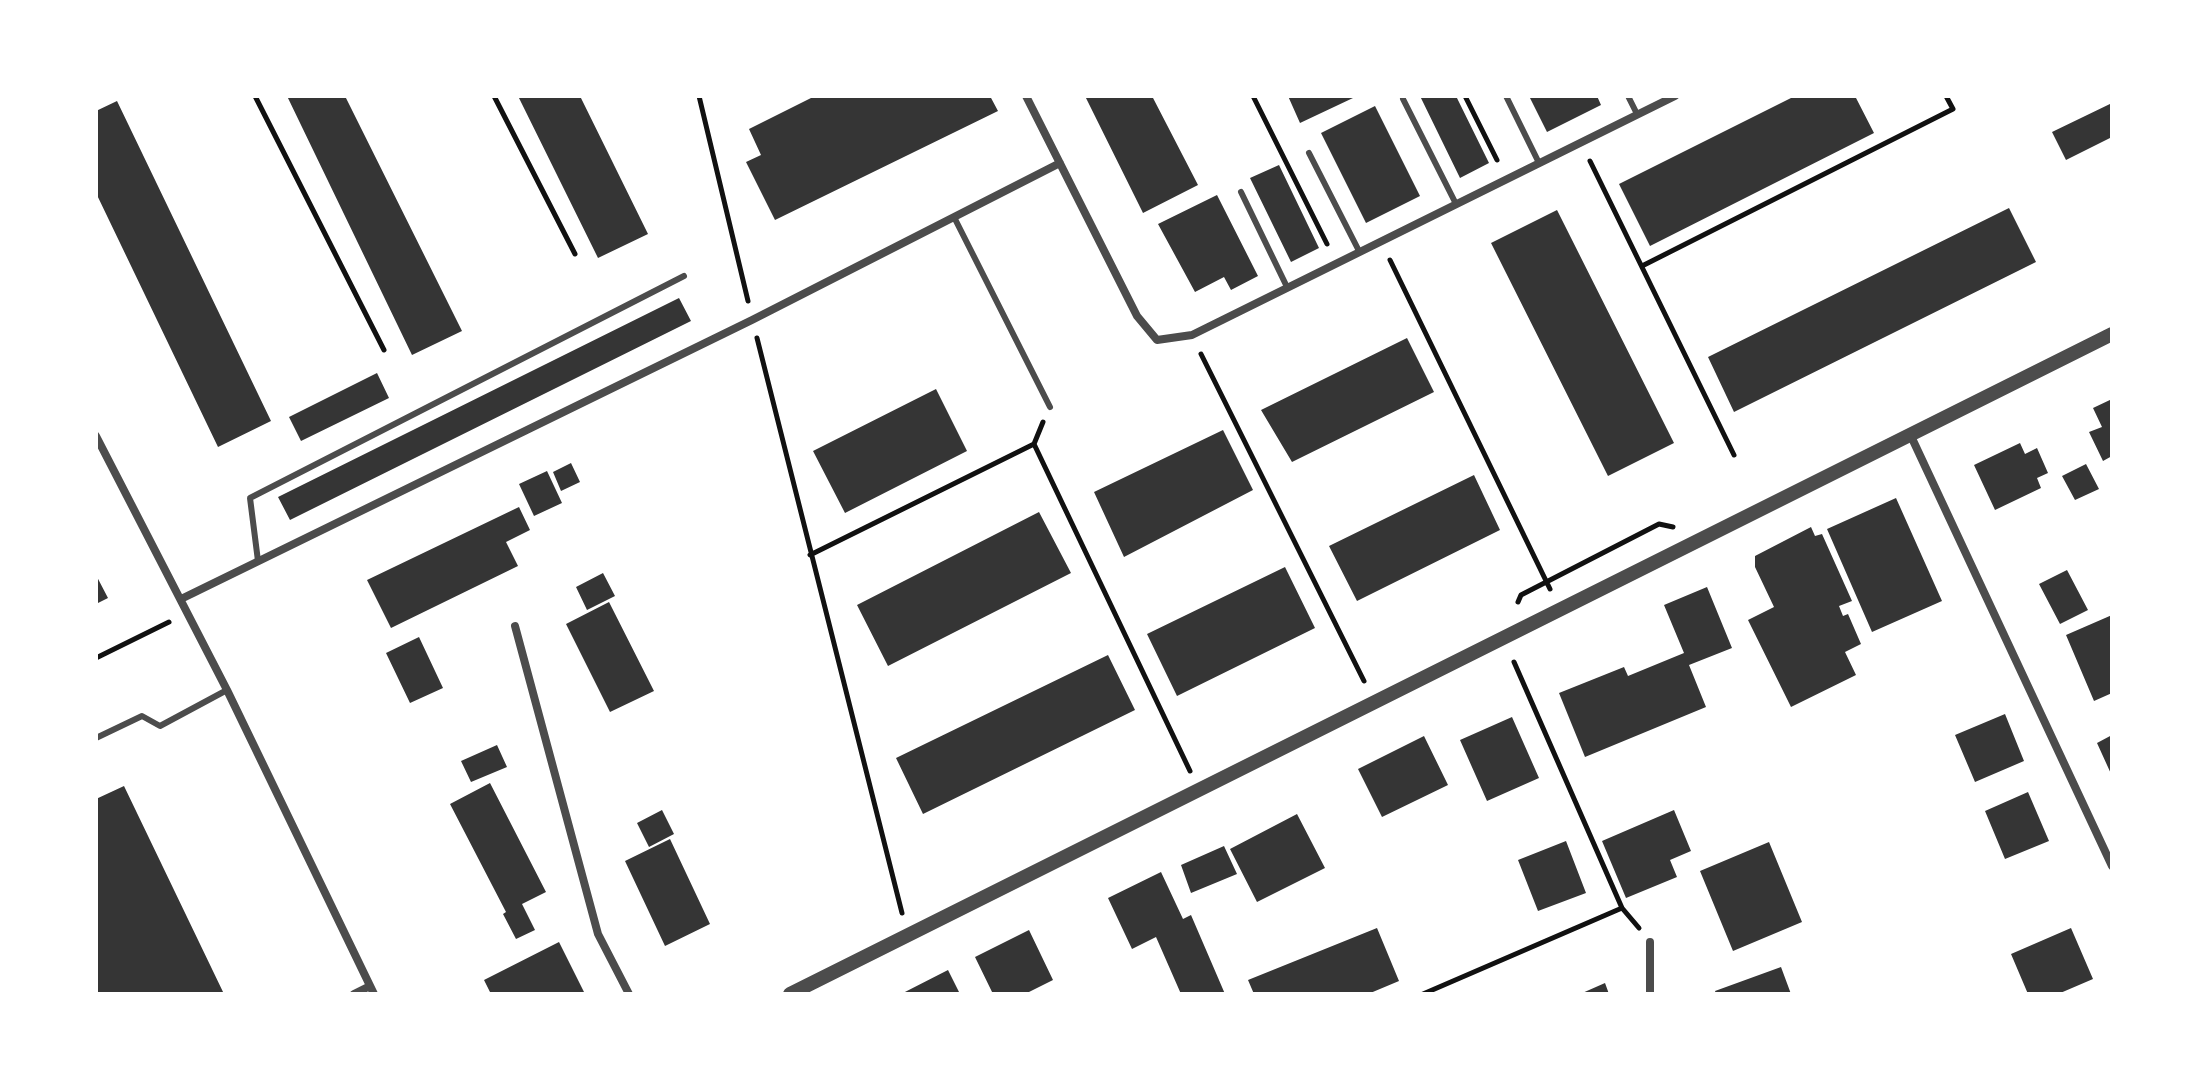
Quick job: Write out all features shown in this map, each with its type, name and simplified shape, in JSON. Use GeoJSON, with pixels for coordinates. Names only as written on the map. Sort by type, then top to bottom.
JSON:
{"type":"FeatureCollection","features":[{"type":"Feature","properties":{"kind":"street"},"geometry":{"type":"LineString","coordinates":[[1026,96],[1137,316],[1157,340],[1192,335],[1675,96]]}},
{"type":"Feature","properties":{"kind":"street"},"geometry":{"type":"LineString","coordinates":[[181,599],[752,320],[1060,163]]}},
{"type":"Feature","properties":{"kind":"street"},"geometry":{"type":"LineString","coordinates":[[790,994],[2112,334]]}},
{"type":"Feature","properties":{"kind":"street"},"geometry":{"type":"LineString","coordinates":[[1910,434],[2112,866]]}},
{"type":"Feature","properties":{"kind":"street"},"geometry":{"type":"LineString","coordinates":[[96,436],[227,690],[372,990],[354,994]]}},
{"type":"Feature","properties":{"kind":"street"},"geometry":{"type":"LineString","coordinates":[[515,626],[598,934],[629,994]]}},
{"type":"Feature","properties":{"kind":"street"},"geometry":{"type":"LineString","coordinates":[[1650,942],[1650,994]]}},
{"type":"Feature","properties":{"kind":"lane"},"geometry":{"type":"LineString","coordinates":[[1506,96],[1539,163]]}},
{"type":"Feature","properties":{"kind":"lane"},"geometry":{"type":"LineString","coordinates":[[1628,96],[1637,114]]}},
{"type":"Feature","properties":{"kind":"lane"},"geometry":{"type":"LineString","coordinates":[[1403,99],[1456,204]]}},
{"type":"Feature","properties":{"kind":"lane"},"geometry":{"type":"LineString","coordinates":[[1309,153],[1359,251]]}},
{"type":"Feature","properties":{"kind":"lane"},"geometry":{"type":"LineString","coordinates":[[1241,192],[1287,287]]}},
{"type":"Feature","properties":{"kind":"lane"},"geometry":{"type":"LineString","coordinates":[[954,217],[1050,407]]}},
{"type":"Feature","properties":{"kind":"lane"},"geometry":{"type":"LineString","coordinates":[[258,561],[250,498],[684,276]]}},
{"type":"Feature","properties":{"kind":"lane"},"geometry":{"type":"LineString","coordinates":[[96,738],[142,716],[160,726],[227,690]]}},
{"type":"Feature","properties":{"kind":"path"},"geometry":{"type":"LineString","coordinates":[[255,96],[384,350]]}},
{"type":"Feature","properties":{"kind":"path"},"geometry":{"type":"LineString","coordinates":[[494,96],[575,254]]}},
{"type":"Feature","properties":{"kind":"path"},"geometry":{"type":"LineString","coordinates":[[699,96],[810,555],[902,913]]}},
{"type":"Feature","properties":{"kind":"path"},"geometry":{"type":"LineString","coordinates":[[1253,96],[1337,262]]}},
{"type":"Feature","properties":{"kind":"path"},"geometry":{"type":"LineString","coordinates":[[1465,96],[1506,179]]}},
{"type":"Feature","properties":{"kind":"path"},"geometry":{"type":"LineString","coordinates":[[1642,266],[1953,109],[1946,96]]}},
{"type":"Feature","properties":{"kind":"path"},"geometry":{"type":"LineString","coordinates":[[1581,142],[1734,455]]}},
{"type":"Feature","properties":{"kind":"path"},"geometry":{"type":"LineString","coordinates":[[1381,240],[1560,610]]}},
{"type":"Feature","properties":{"kind":"path"},"geometry":{"type":"LineString","coordinates":[[1192,335],[1375,702]]}},
{"type":"Feature","properties":{"kind":"path"},"geometry":{"type":"LineString","coordinates":[[810,555],[1034,444],[1050,407]]}},
{"type":"Feature","properties":{"kind":"path"},"geometry":{"type":"LineString","coordinates":[[1034,444],[1199,790]]}},
{"type":"Feature","properties":{"kind":"path"},"geometry":{"type":"LineString","coordinates":[[96,658],[188,613]]}},
{"type":"Feature","properties":{"kind":"path"},"geometry":{"type":"LineString","coordinates":[[1514,662],[1622,908],[1650,942]]}},
{"type":"Feature","properties":{"kind":"path"},"geometry":{"type":"LineString","coordinates":[[1423,994],[1622,908]]}},
{"type":"Feature","properties":{"kind":"building"},"geometry":{"type":"Polygon","coordinates":[[[287,96],[345,96],[462,331],[412,355],[287,96]]]}},
{"type":"Feature","properties":{"kind":"building"},"geometry":{"type":"Polygon","coordinates":[[[518,96],[580,96],[648,234],[598,258],[518,96]]]}},
{"type":"Feature","properties":{"kind":"building"},"geometry":{"type":"Polygon","coordinates":[[[815,96],[990,96],[998,111],[775,220],[746,162],[761,155],[749,129],[815,96]]]}},
{"type":"Feature","properties":{"kind":"building"},"geometry":{"type":"Polygon","coordinates":[[[1085,96],[1152,96],[1198,185],[1143,213],[1085,96]]]}},
{"type":"Feature","properties":{"kind":"building"},"geometry":{"type":"Polygon","coordinates":[[[1288,96],[1352,96],[1353,98],[1300,123],[1288,96]]]}},
{"type":"Feature","properties":{"kind":"building"},"geometry":{"type":"Polygon","coordinates":[[[1420,96],[1456,96],[1489,163],[1460,178],[1420,96]]]}},
{"type":"Feature","properties":{"kind":"building"},"geometry":{"type":"Polygon","coordinates":[[[1529,96],[1597,96],[1601,105],[1547,132],[1529,96]]]}},
{"type":"Feature","properties":{"kind":"building"},"geometry":{"type":"Polygon","coordinates":[[[1795,96],[1855,96],[1874,133],[1650,246],[1619,184],[1795,96]]]}},
{"type":"Feature","properties":{"kind":"building"},"geometry":{"type":"Polygon","coordinates":[[[117,101],[271,421],[218,447],[96,193],[96,111],[117,101]]]}},
{"type":"Feature","properties":{"kind":"building"},"geometry":{"type":"Polygon","coordinates":[[[2112,103],[2112,137],[2066,160],[2052,132],[2112,103]]]}},
{"type":"Feature","properties":{"kind":"building"},"geometry":{"type":"Polygon","coordinates":[[[1375,106],[1420,196],[1366,223],[1321,133],[1375,106]]]}},
{"type":"Feature","properties":{"kind":"building"},"geometry":{"type":"Polygon","coordinates":[[[1279,165],[1319,248],[1291,262],[1250,178],[1279,165]]]}},
{"type":"Feature","properties":{"kind":"building"},"geometry":{"type":"Polygon","coordinates":[[[1217,195],[1258,276],[1231,290],[1224,277],[1195,292],[1158,224],[1217,195]]]}},
{"type":"Feature","properties":{"kind":"building"},"geometry":{"type":"Polygon","coordinates":[[[2009,208],[2036,262],[1734,412],[1708,357],[2009,208]]]}},
{"type":"Feature","properties":{"kind":"building"},"geometry":{"type":"Polygon","coordinates":[[[1557,210],[1674,443],[1608,476],[1491,243],[1557,210]]]}},
{"type":"Feature","properties":{"kind":"building"},"geometry":{"type":"Polygon","coordinates":[[[679,298],[691,321],[290,520],[278,497],[679,298]]]}},
{"type":"Feature","properties":{"kind":"building"},"geometry":{"type":"Polygon","coordinates":[[[1407,338],[1434,392],[1292,462],[1261,410],[1407,338]]]}},
{"type":"Feature","properties":{"kind":"building"},"geometry":{"type":"Polygon","coordinates":[[[377,373],[389,398],[301,441],[289,417],[377,373]]]}},
{"type":"Feature","properties":{"kind":"building"},"geometry":{"type":"Polygon","coordinates":[[[936,389],[967,451],[845,513],[813,451],[936,389]]]}},
{"type":"Feature","properties":{"kind":"building"},"geometry":{"type":"Polygon","coordinates":[[[2112,399],[2112,456],[2103,461],[2089,432],[2102,427],[2093,408],[2112,399]]]}},
{"type":"Feature","properties":{"kind":"building"},"geometry":{"type":"Polygon","coordinates":[[[1223,430],[1253,490],[1124,557],[1094,492],[1223,430]]]}},
{"type":"Feature","properties":{"kind":"building"},"geometry":{"type":"Polygon","coordinates":[[[2020,443],[2025,454],[2037,448],[2048,473],[2037,478],[2041,488],[1995,510],[1974,465],[2020,443]]]}},
{"type":"Feature","properties":{"kind":"building"},"geometry":{"type":"Polygon","coordinates":[[[571,463],[580,482],[561,491],[553,472],[571,463]]]}},
{"type":"Feature","properties":{"kind":"building"},"geometry":{"type":"Polygon","coordinates":[[[2086,464],[2099,489],[2075,500],[2062,476],[2086,464]]]}},
{"type":"Feature","properties":{"kind":"building"},"geometry":{"type":"Polygon","coordinates":[[[547,471],[562,503],[534,516],[519,484],[547,471]]]}},
{"type":"Feature","properties":{"kind":"building"},"geometry":{"type":"Polygon","coordinates":[[[1474,475],[1500,530],[1357,601],[1329,546],[1474,475]]]}},
{"type":"Feature","properties":{"kind":"building"},"geometry":{"type":"Polygon","coordinates":[[[1896,498],[1942,601],[1872,632],[1827,529],[1896,498]]]}},
{"type":"Feature","properties":{"kind":"building"},"geometry":{"type":"Polygon","coordinates":[[[519,507],[530,530],[506,542],[518,566],[391,628],[367,580],[519,507]]]}},
{"type":"Feature","properties":{"kind":"building"},"geometry":{"type":"Polygon","coordinates":[[[1039,512],[1071,573],[888,666],[857,605],[1039,512]]]}},
{"type":"Feature","properties":{"kind":"building"},"geometry":{"type":"Polygon","coordinates":[[[1811,527],[1815,536],[1822,534],[1852,601],[1839,606],[1843,616],[1848,614],[1861,644],[1845,652],[1856,675],[1791,707],[1748,620],[1774,607],[1755,567],[1755,556],[1811,527]]]}},
{"type":"Feature","properties":{"kind":"building"},"geometry":{"type":"Polygon","coordinates":[[[1285,567],[1315,628],[1177,696],[1147,634],[1285,567]]]}},
{"type":"Feature","properties":{"kind":"building"},"geometry":{"type":"Polygon","coordinates":[[[2067,570],[2088,610],[2060,624],[2039,584],[2067,570]]]}},
{"type":"Feature","properties":{"kind":"building"},"geometry":{"type":"Polygon","coordinates":[[[603,573],[615,596],[587,610],[576,587],[603,573]]]}},
{"type":"Feature","properties":{"kind":"building"},"geometry":{"type":"Polygon","coordinates":[[[96,575],[108,598],[96,604],[96,575]]]}},
{"type":"Feature","properties":{"kind":"building"},"geometry":{"type":"Polygon","coordinates":[[[1707,587],[1732,648],[1689,665],[1706,707],[1585,757],[1559,693],[1624,667],[1628,676],[1684,653],[1664,605],[1707,587]]]}},
{"type":"Feature","properties":{"kind":"building"},"geometry":{"type":"Polygon","coordinates":[[[609,602],[654,691],[610,712],[566,624],[609,602]]]}},
{"type":"Feature","properties":{"kind":"building"},"geometry":{"type":"Polygon","coordinates":[[[2112,615],[2112,693],[2094,701],[2066,635],[2112,615]]]}},
{"type":"Feature","properties":{"kind":"building"},"geometry":{"type":"Polygon","coordinates":[[[419,637],[443,688],[410,703],[386,653],[419,637]]]}},
{"type":"Feature","properties":{"kind":"building"},"geometry":{"type":"Polygon","coordinates":[[[1108,655],[1135,710],[923,814],[896,758],[1108,655]]]}},
{"type":"Feature","properties":{"kind":"building"},"geometry":{"type":"Polygon","coordinates":[[[2005,714],[2024,761],[1975,782],[1955,735],[2005,714]]]}},
{"type":"Feature","properties":{"kind":"building"},"geometry":{"type":"Polygon","coordinates":[[[1512,717],[1539,778],[1487,801],[1460,740],[1512,717]]]}},
{"type":"Feature","properties":{"kind":"building"},"geometry":{"type":"Polygon","coordinates":[[[2112,735],[2112,776],[2097,743],[2112,735]]]}},
{"type":"Feature","properties":{"kind":"building"},"geometry":{"type":"Polygon","coordinates":[[[1424,736],[1448,785],[1382,817],[1358,769],[1424,736]]]}},
{"type":"Feature","properties":{"kind":"building"},"geometry":{"type":"Polygon","coordinates":[[[497,745],[507,767],[471,782],[461,761],[497,745]]]}},
{"type":"Feature","properties":{"kind":"building"},"geometry":{"type":"Polygon","coordinates":[[[490,783],[546,892],[522,904],[535,930],[516,939],[503,914],[506,912],[450,804],[490,783]]]}},
{"type":"Feature","properties":{"kind":"building"},"geometry":{"type":"Polygon","coordinates":[[[124,786],[224,994],[96,994],[96,799],[124,786]]]}},
{"type":"Feature","properties":{"kind":"building"},"geometry":{"type":"Polygon","coordinates":[[[2028,792],[2049,841],[2005,859],[1985,811],[2028,792]]]}},
{"type":"Feature","properties":{"kind":"building"},"geometry":{"type":"Polygon","coordinates":[[[662,810],[674,834],[649,847],[637,823],[662,810]]]}},
{"type":"Feature","properties":{"kind":"building"},"geometry":{"type":"Polygon","coordinates":[[[1674,810],[1691,851],[1670,860],[1677,877],[1626,898],[1602,841],[1674,810]]]}},
{"type":"Feature","properties":{"kind":"building"},"geometry":{"type":"Polygon","coordinates":[[[1297,814],[1325,868],[1257,902],[1230,849],[1297,814]]]}},
{"type":"Feature","properties":{"kind":"building"},"geometry":{"type":"Polygon","coordinates":[[[670,839],[710,924],[665,946],[625,861],[670,839]]]}},
{"type":"Feature","properties":{"kind":"building"},"geometry":{"type":"Polygon","coordinates":[[[1566,841],[1586,893],[1538,911],[1518,860],[1566,841]]]}},
{"type":"Feature","properties":{"kind":"building"},"geometry":{"type":"Polygon","coordinates":[[[1769,842],[1802,922],[1733,951],[1700,871],[1769,842]]]}},
{"type":"Feature","properties":{"kind":"building"},"geometry":{"type":"Polygon","coordinates":[[[1224,846],[1237,874],[1191,893],[1181,865],[1224,846]]]}},
{"type":"Feature","properties":{"kind":"building"},"geometry":{"type":"Polygon","coordinates":[[[1161,872],[1183,919],[1191,915],[1225,994],[1181,994],[1156,937],[1132,949],[1108,898],[1161,872]]]}},
{"type":"Feature","properties":{"kind":"building"},"geometry":{"type":"Polygon","coordinates":[[[1377,928],[1399,981],[1368,994],[1254,994],[1248,980],[1377,928]]]}},
{"type":"Feature","properties":{"kind":"building"},"geometry":{"type":"Polygon","coordinates":[[[2071,928],[2093,979],[2058,994],[2028,994],[2011,954],[2071,928]]]}},
{"type":"Feature","properties":{"kind":"building"},"geometry":{"type":"Polygon","coordinates":[[[1029,930],[1053,980],[1025,994],[993,994],[975,957],[1029,930]]]}},
{"type":"Feature","properties":{"kind":"building"},"geometry":{"type":"Polygon","coordinates":[[[559,942],[585,994],[491,994],[484,980],[559,942]]]}},
{"type":"Feature","properties":{"kind":"building"},"geometry":{"type":"Polygon","coordinates":[[[1781,967],[1791,994],[1716,994],[1715,991],[1781,967]]]}},
{"type":"Feature","properties":{"kind":"building"},"geometry":{"type":"Polygon","coordinates":[[[948,970],[960,994],[901,994],[948,970]]]}},
{"type":"Feature","properties":{"kind":"building"},"geometry":{"type":"Polygon","coordinates":[[[1605,983],[1609,994],[1580,994],[1605,983]]]}}]}
